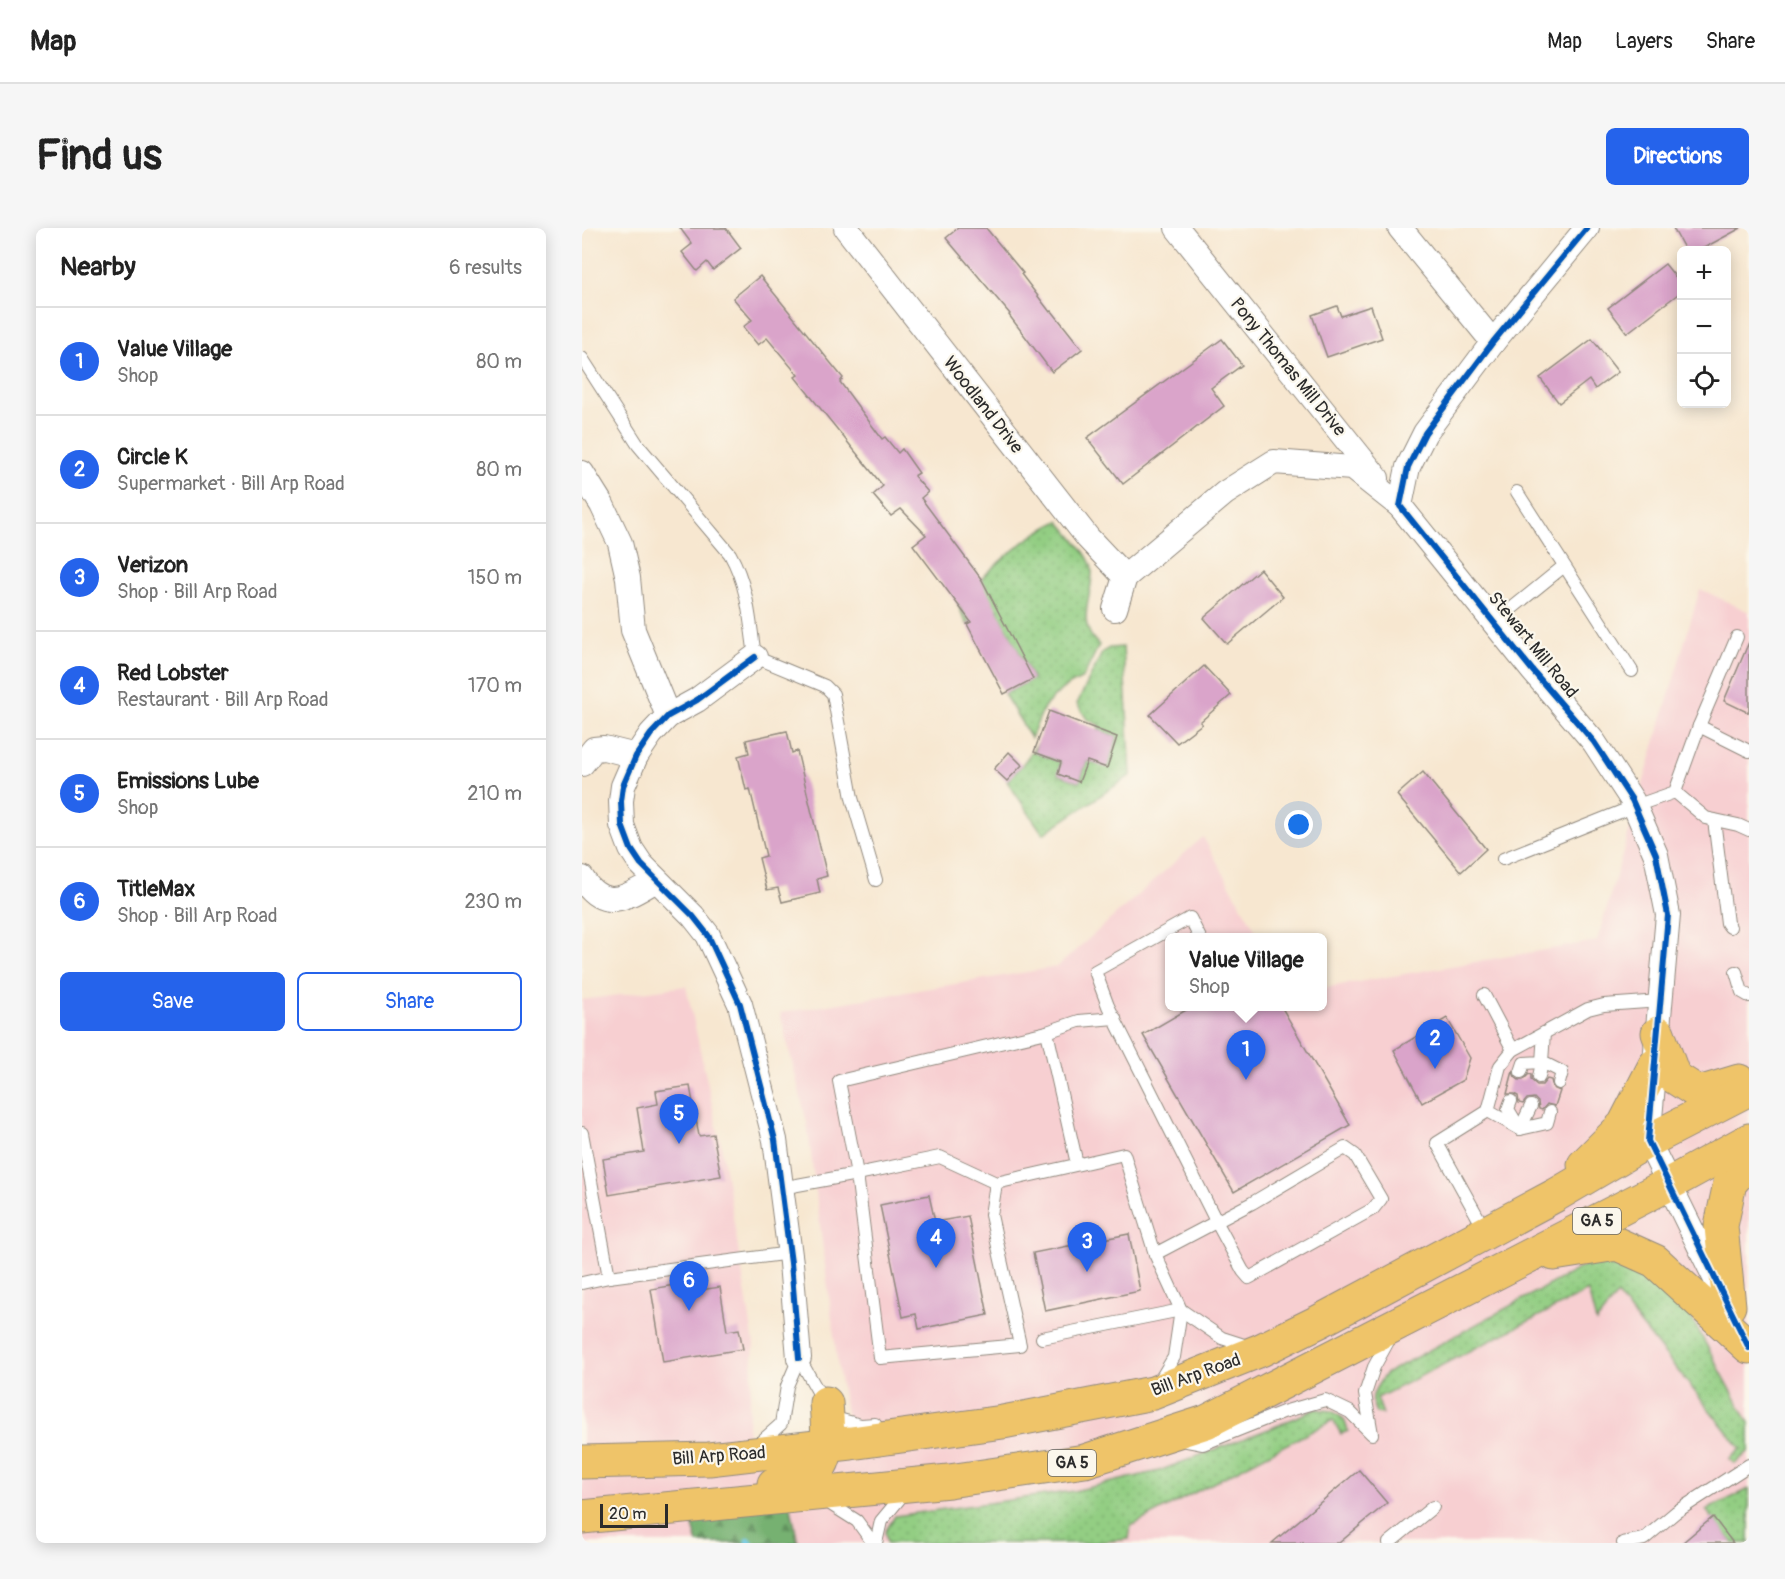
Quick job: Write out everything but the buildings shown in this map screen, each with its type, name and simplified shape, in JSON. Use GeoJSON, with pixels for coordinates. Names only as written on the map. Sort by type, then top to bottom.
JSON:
{"type":"FeatureCollection","features":[{"type":"Feature","properties":{"kind":"main road"},"geometry":{"type":"LineString","coordinates":[[1657,1049],[1674,1077],[1699,1093],[1722,1088],[1749,1077]]}},
{"type":"Feature","properties":{"kind":"main road"},"geometry":{"type":"LineString","coordinates":[[1556,1195],[1624,1125],[1657,1049]]}},
{"type":"Feature","properties":{"kind":"main road","name":"Bill Arp Road"},"geometry":{"type":"LineString","coordinates":[[582,1462],[709,1459],[826,1446],[996,1416],[1153,1393],[1261,1350],[1486,1233],[1648,1141],[1749,1089]]}},
{"type":"Feature","properties":{"kind":"main road","name":"GA 5"},"geometry":{"type":"LineString","coordinates":[[585,1520],[911,1485],[1085,1461],[1206,1422],[1669,1184],[1749,1140]]}},
{"type":"Feature","properties":{"kind":"main road"},"geometry":{"type":"LineString","coordinates":[[1729,1306],[1721,1226],[1730,1183],[1749,1161]]}},
{"type":"Feature","properties":{"kind":"main road"},"geometry":{"type":"LineString","coordinates":[[1525,1258],[1617,1244],[1655,1261],[1749,1348]]}},
{"type":"Feature","properties":{"kind":"main road"},"geometry":{"type":"LineString","coordinates":[[719,1504],[757,1486],[805,1479],[820,1470],[826,1446],[826,1403]]}},
{"type":"Feature","properties":{"kind":"street","name":"Woodland Drive"},"geometry":{"type":"LineString","coordinates":[[846,228],[1088,538],[1125,577]]}},
{"type":"Feature","properties":{"kind":"street","name":"Pony Thomas Mill Drive"},"geometry":{"type":"LineString","coordinates":[[1177,228],[1400,506]]}},
{"type":"Feature","properties":{"kind":"street"},"geometry":{"type":"LineString","coordinates":[[1400,228],[1493,342]]}},
{"type":"Feature","properties":{"kind":"street"},"geometry":{"type":"LineString","coordinates":[[1115,609],[1125,577],[1225,493],[1274,462],[1352,468],[1400,506],[1408,467],[1425,433],[1493,342],[1587,228]]}},
{"type":"Feature","properties":{"kind":"street"},"geometry":{"type":"LineString","coordinates":[[582,473],[602,506],[620,543],[628,578],[633,630],[668,716]]}},
{"type":"Feature","properties":{"kind":"street","name":"Stewart Mill Road"},"geometry":{"type":"LineString","coordinates":[[1400,506],[1593,742],[1635,806],[1656,855],[1668,915],[1648,1141]]}},
{"type":"Feature","properties":{"kind":"street"},"geometry":{"type":"LineString","coordinates":[[755,657],[697,700],[668,716],[651,734],[636,756],[623,786],[622,825],[631,849],[641,864],[693,916],[708,935],[740,1004],[775,1140],[790,1253],[799,1358]]}},
{"type":"Feature","properties":{"kind":"street"},"geometry":{"type":"LineString","coordinates":[[582,764],[594,749],[604,748],[636,756]]}},
{"type":"Feature","properties":{"kind":"street"},"geometry":{"type":"LineString","coordinates":[[582,878],[587,887],[609,899],[624,899],[656,880]]}},
{"type":"Feature","properties":{"kind":"street"},"geometry":{"type":"LineString","coordinates":[[1648,1141],[1749,1348]]}},
{"type":"Feature","properties":{"kind":"lane"},"geometry":{"type":"LineString","coordinates":[[582,358],[638,445],[730,554],[741,573],[746,591],[755,657],[825,686],[833,694],[852,798],[876,879]]}},
{"type":"Feature","properties":{"kind":"lane"},"geometry":{"type":"LineString","coordinates":[[1517,492],[1632,670]]}},
{"type":"Feature","properties":{"kind":"lane"},"geometry":{"type":"LineString","coordinates":[[1495,622],[1564,566]]}},
{"type":"Feature","properties":{"kind":"lane"},"geometry":{"type":"LineString","coordinates":[[1675,792],[1699,726],[1737,638]]}},
{"type":"Feature","properties":{"kind":"lane"},"geometry":{"type":"LineString","coordinates":[[1699,726],[1749,751]]}},
{"type":"Feature","properties":{"kind":"lane"},"geometry":{"type":"LineString","coordinates":[[1503,859],[1675,792]]}},
{"type":"Feature","properties":{"kind":"lane"},"geometry":{"type":"LineString","coordinates":[[1675,792],[1706,818],[1749,830]]}},
{"type":"Feature","properties":{"kind":"lane"},"geometry":{"type":"LineString","coordinates":[[1714,820],[1727,923],[1730,927]]}},
{"type":"Feature","properties":{"kind":"lane"},"geometry":{"type":"LineString","coordinates":[[1155,1254],[1216,1221],[1252,1203],[1345,1148],[1355,1155],[1381,1199],[1373,1209],[1249,1278],[1216,1221],[1115,1018],[1095,971],[1190,918],[1198,933]]}},
{"type":"Feature","properties":{"kind":"lane"},"geometry":{"type":"LineString","coordinates":[[1736,972],[1743,992],[1749,996]]}},
{"type":"Feature","properties":{"kind":"lane"},"geometry":{"type":"LineString","coordinates":[[1484,994],[1513,1050]]}},
{"type":"Feature","properties":{"kind":"lane"},"geometry":{"type":"LineString","coordinates":[[1486,1233],[1437,1143],[1488,1112],[1500,1066],[1513,1050],[1588,1009],[1604,1005],[1661,1001]]}},
{"type":"Feature","properties":{"kind":"lane"},"geometry":{"type":"LineString","coordinates":[[996,1183],[991,1215],[1020,1345],[880,1358],[857,1174],[839,1081],[1047,1032],[1079,1021],[1115,1018]]}},
{"type":"Feature","properties":{"kind":"lane"},"geometry":{"type":"LineString","coordinates":[[1047,1032],[1077,1164]]}},
{"type":"Feature","properties":{"kind":"lane"},"geometry":{"type":"LineString","coordinates":[[1539,1077],[1544,1033]]}},
{"type":"Feature","properties":{"kind":"lane"},"geometry":{"type":"LineString","coordinates":[[1521,1072],[1524,1062],[1542,1062],[1562,1072],[1559,1083]]}},
{"type":"Feature","properties":{"kind":"lane"},"geometry":{"type":"LineString","coordinates":[[1511,1101],[1508,1109],[1520,1129]]}},
{"type":"Feature","properties":{"kind":"lane"},"geometry":{"type":"LineString","coordinates":[[1520,1129],[1531,1106]]}},
{"type":"Feature","properties":{"kind":"lane"},"geometry":{"type":"LineString","coordinates":[[1488,1112],[1520,1129],[1547,1123],[1550,1112]]}},
{"type":"Feature","properties":{"kind":"lane"},"geometry":{"type":"LineString","coordinates":[[582,1133],[609,1277]]}},
{"type":"Feature","properties":{"kind":"lane"},"geometry":{"type":"LineString","coordinates":[[781,1188],[940,1156],[996,1183],[1124,1154],[1155,1254],[1181,1310],[1222,1338],[1261,1350]]}},
{"type":"Feature","properties":{"kind":"lane"},"geometry":{"type":"LineString","coordinates":[[582,1283],[609,1277],[790,1253]]}},
{"type":"Feature","properties":{"kind":"lane"},"geometry":{"type":"LineString","coordinates":[[1042,1338],[1181,1310]]}},
{"type":"Feature","properties":{"kind":"lane"},"geometry":{"type":"LineString","coordinates":[[1153,1393],[1174,1357],[1181,1310]]}},
{"type":"Feature","properties":{"kind":"lane"},"geometry":{"type":"LineString","coordinates":[[1160,1437],[1203,1444],[1283,1412],[1325,1400],[1350,1412],[1372,1434],[1365,1394],[1374,1367],[1397,1324]]}},
{"type":"Feature","properties":{"kind":"lane"},"geometry":{"type":"LineString","coordinates":[[799,1358],[838,1419],[861,1425],[884,1423]]}},
{"type":"Feature","properties":{"kind":"lane"},"geometry":{"type":"LineString","coordinates":[[746,1455],[781,1424],[787,1386],[799,1358]]}},
{"type":"Feature","properties":{"kind":"lane"},"geometry":{"type":"LineString","coordinates":[[1623,1543],[1644,1539],[1676,1512],[1749,1465]]}},
{"type":"Feature","properties":{"kind":"lane"},"geometry":{"type":"LineString","coordinates":[[874,1543],[881,1521],[911,1485]]}},
{"type":"Feature","properties":{"kind":"lane"},"geometry":{"type":"LineString","coordinates":[[816,1494],[857,1521],[874,1543]]}},
{"type":"Feature","properties":{"kind":"lane"},"geometry":{"type":"LineString","coordinates":[[1389,1543],[1433,1507]]}},
{"type":"Feature","properties":{"kind":"shaded area"},"geometry":{"type":"Polygon","coordinates":[[[1700,589],[1749,612],[1749,1543],[798,1543],[789,1497],[687,1507],[698,1543],[582,1543],[582,1000],[686,986],[721,1145],[754,1344],[746,1454],[851,1442],[838,1367],[807,1123],[780,1013],[1057,967],[1203,837],[1257,933],[1165,933],[1165,1011],[1327,1011],[1327,987],[1597,941],[1700,589]]]}},
{"type":"Feature","properties":{"kind":"green space"},"geometry":{"type":"Polygon","coordinates":[[[1059,521],[1079,545],[1091,565],[1092,581],[1086,619],[1092,636],[1099,645],[1083,678],[1062,689],[1044,707],[1031,738],[1004,694],[1033,679],[997,610],[967,624],[957,603],[983,583],[981,579],[999,562],[1038,532],[1059,521]]]}},
{"type":"Feature","properties":{"kind":"green space"},"geometry":{"type":"Polygon","coordinates":[[[1123,647],[1131,775],[1043,834],[1007,781],[1038,743],[1043,744],[1039,754],[1061,762],[1058,774],[1079,782],[1087,761],[1107,767],[1117,737],[1099,730],[1099,725],[1087,719],[1077,704],[1102,653],[1109,648],[1123,647]]]}},
{"type":"Feature","properties":{"kind":"green space"},"geometry":{"type":"Polygon","coordinates":[[[1623,1260],[1679,1295],[1749,1423],[1749,1451],[1735,1464],[1729,1459],[1741,1449],[1617,1295],[1596,1322],[1588,1291],[1377,1398],[1383,1414],[1376,1413],[1373,1397],[1385,1374],[1593,1261],[1623,1260]]]}},
{"type":"Feature","properties":{"kind":"green space"},"geometry":{"type":"Polygon","coordinates":[[[1315,1409],[1332,1411],[1344,1419],[1348,1431],[1341,1434],[1333,1420],[1131,1526],[1129,1539],[1091,1543],[887,1543],[885,1532],[895,1516],[1074,1491],[1159,1471],[1315,1409]]]}},
{"type":"Feature","properties":{"kind":"green space"},"geometry":{"type":"Polygon","coordinates":[[[1749,1489],[1749,1543],[1733,1543],[1706,1510],[1749,1489]]]}},
{"type":"Feature","properties":{"kind":"green space"},"geometry":{"type":"Polygon","coordinates":[[[789,1497],[798,1543],[698,1543],[687,1507],[789,1497]]]}},
{"type":"Feature","properties":{"kind":"cycle path"},"geometry":{"type":"LineString","coordinates":[[1587,228],[1493,342],[1425,433],[1408,467],[1400,506],[1533,671],[1594,742],[1632,800],[1656,855],[1668,915],[1648,1141],[1749,1348]]}},
{"type":"Feature","properties":{"kind":"cycle path"},"geometry":{"type":"LineString","coordinates":[[755,657],[697,700],[668,716],[651,734],[636,756],[623,786],[622,825],[631,849],[641,864],[693,916],[708,935],[740,1004],[775,1140],[791,1263],[799,1358]]}},
{"type":"Feature","properties":{"kind":"place","name":"Circle K"},"geometry":{"type":"Point","coordinates":[1435,1069]}},
{"type":"Feature","properties":{"kind":"place","name":"Value Village"},"geometry":{"type":"Point","coordinates":[1246,1080]}},
{"type":"Feature","properties":{"kind":"place","name":"Emissions Lube"},"geometry":{"type":"Point","coordinates":[679,1144]}},
{"type":"Feature","properties":{"kind":"place","name":"Red Lobster"},"geometry":{"type":"Point","coordinates":[936,1268]}},
{"type":"Feature","properties":{"kind":"place","name":"Verizon"},"geometry":{"type":"Point","coordinates":[1087,1272]}},
{"type":"Feature","properties":{"kind":"place","name":"TitleMax"},"geometry":{"type":"Point","coordinates":[689,1311]}}]}
